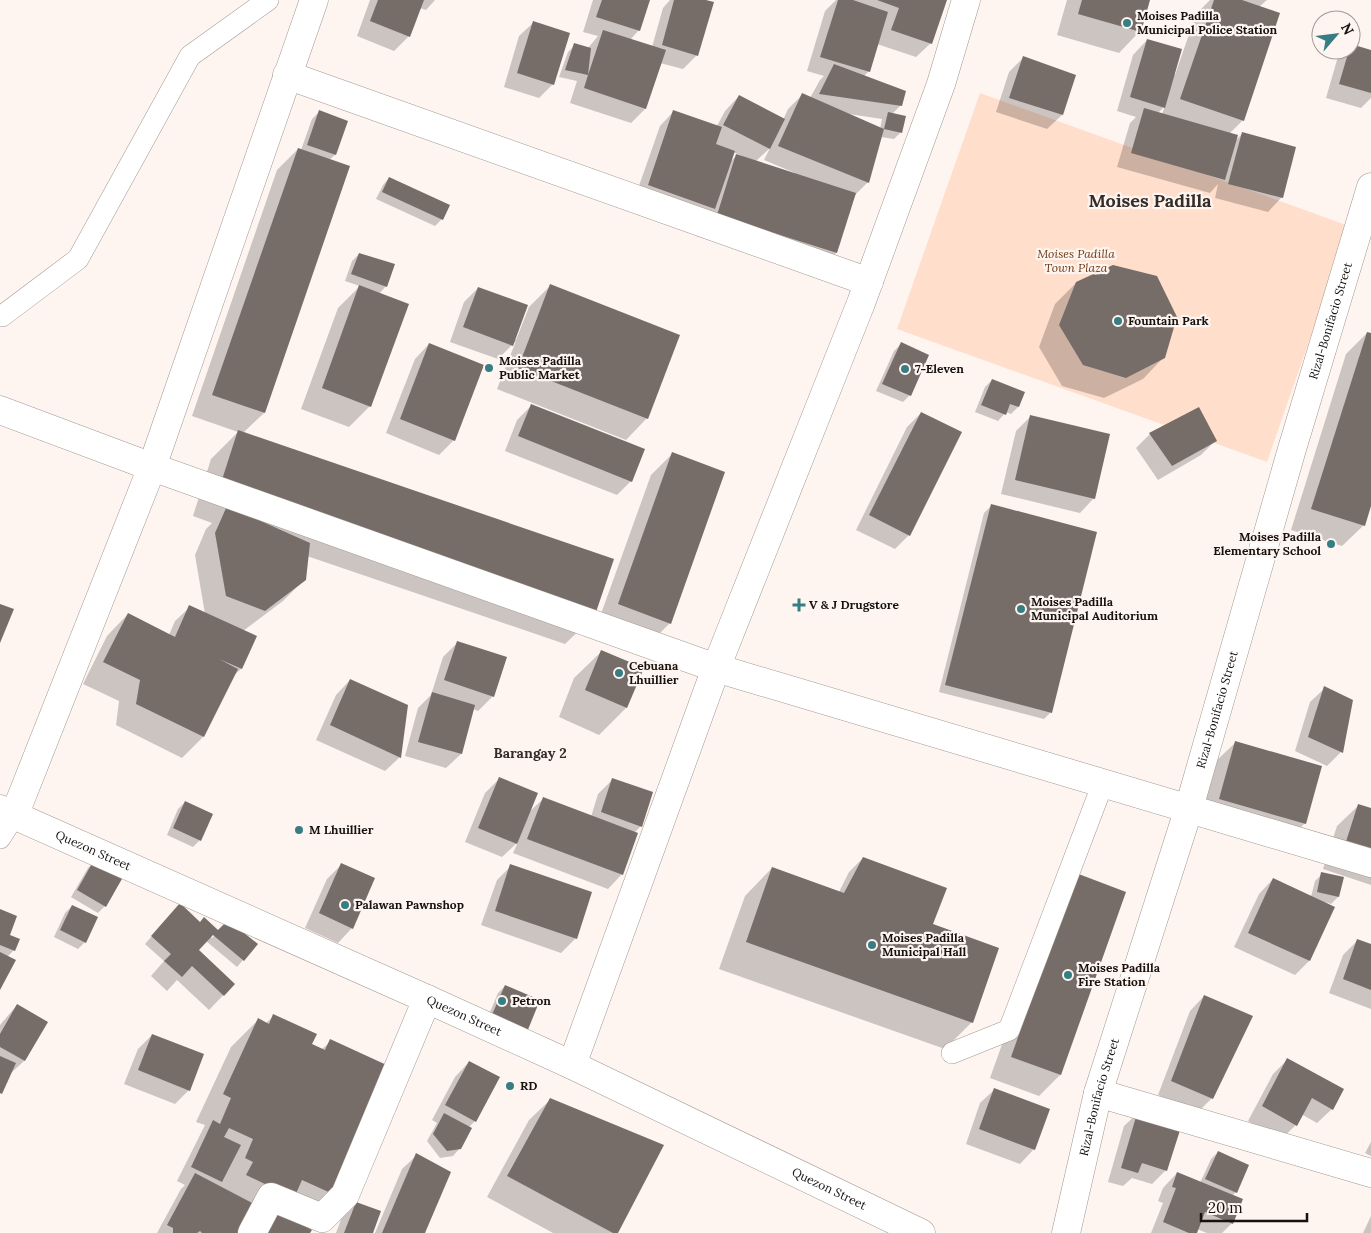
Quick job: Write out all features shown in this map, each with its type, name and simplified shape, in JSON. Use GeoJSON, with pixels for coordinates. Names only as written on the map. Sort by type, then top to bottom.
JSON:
{"type":"FeatureCollection","features":[{"type":"Feature","properties":{"kind":"street"},"geometry":{"type":"LineString","coordinates":[[7,812],[152,466],[314,0]]}},
{"type":"Feature","properties":{"kind":"street"},"geometry":{"type":"LineString","coordinates":[[572,1065],[716,668],[869,282],[941,84],[966,0]]}},
{"type":"Feature","properties":{"kind":"street"},"geometry":{"type":"LineString","coordinates":[[287,76],[869,282]]}},
{"type":"Feature","properties":{"kind":"street","name":"Rizal-Bonifacio Street"},"geometry":{"type":"LineString","coordinates":[[1066,1233],[1098,1093],[1189,808],[1292,449],[1371,187]]}},
{"type":"Feature","properties":{"kind":"street"},"geometry":{"type":"LineString","coordinates":[[0,410],[716,668],[1371,863]]}},
{"type":"Feature","properties":{"kind":"street","name":"Quezon Street"},"geometry":{"type":"LineString","coordinates":[[7,812],[572,1065],[890,1227],[921,1233]]}},
{"type":"Feature","properties":{"kind":"street"},"geometry":{"type":"LineString","coordinates":[[252,1233],[270,1197],[322,1218],[345,1195],[427,999]]}},
{"type":"Feature","properties":{"kind":"street"},"geometry":{"type":"LineString","coordinates":[[1098,1093],[1371,1173]]}},
{"type":"Feature","properties":{"kind":"lane"},"geometry":{"type":"LineString","coordinates":[[0,316],[78,259],[190,56],[268,0]]}},
{"type":"Feature","properties":{"kind":"lane"},"geometry":{"type":"LineString","coordinates":[[952,1052],[1009,1030],[1104,782]]}},
{"type":"Feature","properties":{"kind":"lane"},"geometry":{"type":"LineString","coordinates":[[0,838],[7,812]]}},
{"type":"Feature","properties":{"kind":"green space","name":"Moises Padilla Town Plaza"},"geometry":{"type":"Polygon","coordinates":[[[980,93],[1349,226],[1267,462],[897,329],[980,93]]]}},
{"type":"Feature","properties":{"kind":"building"},"geometry":{"type":"Polygon","coordinates":[[[378,0],[424,0],[410,37],[370,21],[378,0]]]}},
{"type":"Feature","properties":{"kind":"building"},"geometry":{"type":"Polygon","coordinates":[[[602,0],[650,0],[640,31],[596,17],[602,0]]]}},
{"type":"Feature","properties":{"kind":"building"},"geometry":{"type":"Polygon","coordinates":[[[674,0],[706,0],[714,2],[698,56],[662,45],[674,0]]]}},
{"type":"Feature","properties":{"kind":"building"},"geometry":{"type":"Polygon","coordinates":[[[838,0],[853,0],[888,12],[870,72],[820,57],[838,0]]]}},
{"type":"Feature","properties":{"kind":"building"},"geometry":{"type":"Polygon","coordinates":[[[877,0],[947,0],[932,44],[891,30],[899,8],[877,0]]]}},
{"type":"Feature","properties":{"kind":"building","name":"Moises Padilla Municipal Police Station"},"geometry":{"type":"Polygon","coordinates":[[[1082,0],[1150,0],[1141,32],[1078,14],[1082,0]]]}},
{"type":"Feature","properties":{"kind":"building"},"geometry":{"type":"Polygon","coordinates":[[[1214,0],[1242,0],[1280,13],[1244,121],[1180,99],[1214,0]]]}},
{"type":"Feature","properties":{"kind":"building"},"geometry":{"type":"Polygon","coordinates":[[[533,21],[570,33],[554,85],[517,73],[533,21]]]}},
{"type":"Feature","properties":{"kind":"building"},"geometry":{"type":"Polygon","coordinates":[[[603,30],[666,50],[646,109],[584,88],[603,30]]]}},
{"type":"Feature","properties":{"kind":"building"},"geometry":{"type":"Polygon","coordinates":[[[1147,39],[1182,49],[1165,108],[1130,97],[1147,39]]]}},
{"type":"Feature","properties":{"kind":"building"},"geometry":{"type":"Polygon","coordinates":[[[574,43],[591,48],[588,75],[565,70],[574,43]]]}},
{"type":"Feature","properties":{"kind":"building"},"geometry":{"type":"Polygon","coordinates":[[[1361,47],[1371,50],[1371,93],[1339,84],[1346,60],[1361,60],[1361,47]]]}},
{"type":"Feature","properties":{"kind":"building"},"geometry":{"type":"Polygon","coordinates":[[[1023,56],[1076,75],[1063,115],[1009,98],[1023,56]]]}},
{"type":"Feature","properties":{"kind":"building"},"geometry":{"type":"Polygon","coordinates":[[[834,64],[906,91],[902,106],[819,94],[834,64]]]}},
{"type":"Feature","properties":{"kind":"building"},"geometry":{"type":"Polygon","coordinates":[[[802,93],[884,129],[869,183],[778,146],[802,93]]]}},
{"type":"Feature","properties":{"kind":"building"},"geometry":{"type":"Polygon","coordinates":[[[739,95],[785,119],[770,149],[723,125],[739,95]]]}},
{"type":"Feature","properties":{"kind":"building"},"geometry":{"type":"Polygon","coordinates":[[[1144,108],[1238,135],[1225,180],[1131,153],[1144,108]]]}},
{"type":"Feature","properties":{"kind":"building"},"geometry":{"type":"Polygon","coordinates":[[[319,110],[348,121],[336,155],[307,145],[319,110]]]}},
{"type":"Feature","properties":{"kind":"building"},"geometry":{"type":"Polygon","coordinates":[[[673,110],[722,127],[716,144],[735,151],[715,209],[648,185],[673,110]]]}},
{"type":"Feature","properties":{"kind":"building"},"geometry":{"type":"Polygon","coordinates":[[[888,112],[906,116],[902,133],[884,129],[888,112]]]}},
{"type":"Feature","properties":{"kind":"building"},"geometry":{"type":"Polygon","coordinates":[[[1242,132],[1296,147],[1283,198],[1228,184],[1242,132]]]}},
{"type":"Feature","properties":{"kind":"building"},"geometry":{"type":"Polygon","coordinates":[[[298,148],[350,166],[265,413],[212,395],[298,148]]]}},
{"type":"Feature","properties":{"kind":"building"},"geometry":{"type":"Polygon","coordinates":[[[736,154],[856,193],[837,253],[717,215],[736,154]]]}},
{"type":"Feature","properties":{"kind":"building"},"geometry":{"type":"Polygon","coordinates":[[[389,177],[450,205],[443,220],[382,192],[389,177]]]}},
{"type":"Feature","properties":{"kind":"building"},"geometry":{"type":"Polygon","coordinates":[[[359,253],[395,264],[387,287],[351,274],[359,253]]]}},
{"type":"Feature","properties":{"kind":"building","name":"Fountain Park"},"geometry":{"type":"Polygon","coordinates":[[[1113,265],[1157,276],[1177,317],[1165,358],[1126,378],[1083,365],[1059,325],[1076,282],[1113,265]]]}},
{"type":"Feature","properties":{"kind":"building"},"geometry":{"type":"Polygon","coordinates":[[[550,284],[680,335],[648,419],[518,368],[550,284]]]}},
{"type":"Feature","properties":{"kind":"building"},"geometry":{"type":"Polygon","coordinates":[[[359,285],[409,304],[371,407],[322,388],[359,285]]]}},
{"type":"Feature","properties":{"kind":"building"},"geometry":{"type":"Polygon","coordinates":[[[478,287],[528,305],[513,346],[463,327],[478,287]]]}},
{"type":"Feature","properties":{"kind":"building"},"geometry":{"type":"Polygon","coordinates":[[[1367,332],[1371,333],[1371,506],[1365,526],[1311,509],[1367,332]]]}},
{"type":"Feature","properties":{"kind":"building","name":"7-Eleven"},"geometry":{"type":"Polygon","coordinates":[[[901,342],[929,355],[911,396],[882,384],[901,342]]]}},
{"type":"Feature","properties":{"kind":"building"},"geometry":{"type":"Polygon","coordinates":[[[429,343],[484,365],[455,441],[400,419],[429,343]]]}},
{"type":"Feature","properties":{"kind":"building"},"geometry":{"type":"Polygon","coordinates":[[[992,379],[1025,392],[1019,407],[1010,404],[1006,415],[981,405],[992,379]]]}},
{"type":"Feature","properties":{"kind":"building"},"geometry":{"type":"Polygon","coordinates":[[[531,404],[645,449],[632,482],[518,436],[531,404]]]}},
{"type":"Feature","properties":{"kind":"building"},"geometry":{"type":"Polygon","coordinates":[[[1199,407],[1217,441],[1172,466],[1149,433],[1199,407]]]}},
{"type":"Feature","properties":{"kind":"building"},"geometry":{"type":"Polygon","coordinates":[[[921,412],[962,432],[910,536],[869,515],[921,412]]]}},
{"type":"Feature","properties":{"kind":"building"},"geometry":{"type":"Polygon","coordinates":[[[1030,415],[1110,434],[1095,499],[1015,480],[1030,415]]]}},
{"type":"Feature","properties":{"kind":"building"},"geometry":{"type":"Polygon","coordinates":[[[238,430],[614,559],[594,618],[219,489],[238,430]]]}},
{"type":"Feature","properties":{"kind":"building"},"geometry":{"type":"Polygon","coordinates":[[[672,452],[725,472],[671,624],[618,604],[672,452]]]}},
{"type":"Feature","properties":{"kind":"building","name":"Moises Padilla Municipal Auditorium"},"geometry":{"type":"Polygon","coordinates":[[[991,504],[1097,532],[1052,713],[945,685],[991,504]]]}},
{"type":"Feature","properties":{"kind":"building"},"geometry":{"type":"Polygon","coordinates":[[[227,506],[310,543],[306,580],[265,611],[226,596],[215,533],[227,506]]]}},
{"type":"Feature","properties":{"kind":"building"},"geometry":{"type":"Polygon","coordinates":[[[0,604],[14,609],[0,643],[0,604]]]}},
{"type":"Feature","properties":{"kind":"building"},"geometry":{"type":"Polygon","coordinates":[[[189,605],[257,636],[242,669],[219,659],[238,669],[204,737],[136,704],[140,680],[103,662],[128,613],[175,637],[189,605]]]}},
{"type":"Feature","properties":{"kind":"building"},"geometry":{"type":"Polygon","coordinates":[[[457,641],[507,657],[494,697],[444,680],[457,641]]]}},
{"type":"Feature","properties":{"kind":"building"},"geometry":{"type":"Polygon","coordinates":[[[601,650],[644,668],[627,708],[585,690],[601,650]]]}},
{"type":"Feature","properties":{"kind":"building"},"geometry":{"type":"Polygon","coordinates":[[[350,679],[408,705],[401,758],[330,725],[350,679]]]}},
{"type":"Feature","properties":{"kind":"building"},"geometry":{"type":"Polygon","coordinates":[[[1324,686],[1353,700],[1343,753],[1308,737],[1324,686]]]}},
{"type":"Feature","properties":{"kind":"building"},"geometry":{"type":"Polygon","coordinates":[[[432,692],[475,705],[462,754],[418,742],[432,692]]]}},
{"type":"Feature","properties":{"kind":"building"},"geometry":{"type":"Polygon","coordinates":[[[1235,741],[1322,766],[1306,824],[1219,799],[1235,741]]]}},
{"type":"Feature","properties":{"kind":"building"},"geometry":{"type":"Polygon","coordinates":[[[499,777],[538,793],[517,844],[478,828],[499,777]]]}},
{"type":"Feature","properties":{"kind":"building"},"geometry":{"type":"Polygon","coordinates":[[[612,778],[653,792],[642,827],[601,812],[612,778]]]}},
{"type":"Feature","properties":{"kind":"building"},"geometry":{"type":"Polygon","coordinates":[[[543,797],[638,833],[623,875],[527,839],[543,797]]]}},
{"type":"Feature","properties":{"kind":"building"},"geometry":{"type":"Polygon","coordinates":[[[185,801],[213,814],[201,841],[173,828],[185,801]]]}},
{"type":"Feature","properties":{"kind":"building"},"geometry":{"type":"Polygon","coordinates":[[[1358,804],[1371,808],[1371,857],[1344,848],[1358,804]]]}},
{"type":"Feature","properties":{"kind":"building","name":"Moises Padilla Municipal Hall"},"geometry":{"type":"Polygon","coordinates":[[[863,857],[947,888],[933,924],[999,948],[973,1023],[746,942],[772,867],[844,893],[863,857]]]}},
{"type":"Feature","properties":{"kind":"building"},"geometry":{"type":"Polygon","coordinates":[[[94,860],[123,877],[106,907],[77,890],[94,860]]]}},
{"type":"Feature","properties":{"kind":"building"},"geometry":{"type":"Polygon","coordinates":[[[341,863],[375,878],[353,929],[319,913],[341,863]]]}},
{"type":"Feature","properties":{"kind":"building"},"geometry":{"type":"Polygon","coordinates":[[[510,864],[592,892],[577,939],[495,911],[510,864]]]}},
{"type":"Feature","properties":{"kind":"building"},"geometry":{"type":"Polygon","coordinates":[[[1321,872],[1344,877],[1339,897],[1317,892],[1321,872]]]}},
{"type":"Feature","properties":{"kind":"building","name":"Moises Padilla Fire Station"},"geometry":{"type":"Polygon","coordinates":[[[1076,873],[1126,892],[1061,1075],[1011,1057],[1076,873]]]}},
{"type":"Feature","properties":{"kind":"building"},"geometry":{"type":"Polygon","coordinates":[[[1273,878],[1335,907],[1310,961],[1248,933],[1273,878]]]}},
{"type":"Feature","properties":{"kind":"building"},"geometry":{"type":"Polygon","coordinates":[[[180,903],[200,922],[204,917],[218,930],[228,920],[258,944],[244,961],[213,935],[199,950],[235,984],[224,996],[192,966],[182,977],[164,961],[171,954],[151,936],[180,903]]]}},
{"type":"Feature","properties":{"kind":"building"},"geometry":{"type":"Polygon","coordinates":[[[72,905],[98,917],[86,943],[60,930],[72,905]]]}},
{"type":"Feature","properties":{"kind":"building"},"geometry":{"type":"Polygon","coordinates":[[[0,909],[17,916],[10,935],[20,939],[15,951],[0,945],[0,909]]]}},
{"type":"Feature","properties":{"kind":"building"},"geometry":{"type":"Polygon","coordinates":[[[1357,939],[1371,944],[1371,990],[1343,979],[1357,939]]]}},
{"type":"Feature","properties":{"kind":"building"},"geometry":{"type":"Polygon","coordinates":[[[0,952],[16,960],[0,990],[0,952]]]}},
{"type":"Feature","properties":{"kind":"building"},"geometry":{"type":"Polygon","coordinates":[[[505,985],[540,1000],[527,1032],[491,1017],[505,985]]]}},
{"type":"Feature","properties":{"kind":"building"},"geometry":{"type":"Polygon","coordinates":[[[1204,995],[1253,1016],[1213,1099],[1171,1081],[1204,995]]]}},
{"type":"Feature","properties":{"kind":"building"},"geometry":{"type":"Polygon","coordinates":[[[17,1004],[48,1022],[25,1061],[0,1047],[0,1034],[17,1004]]]}},
{"type":"Feature","properties":{"kind":"building"},"geometry":{"type":"Polygon","coordinates":[[[273,1014],[317,1034],[312,1044],[325,1050],[330,1039],[391,1067],[333,1194],[302,1180],[294,1198],[246,1175],[253,1162],[245,1158],[253,1139],[229,1128],[224,1137],[241,1145],[222,1182],[191,1167],[213,1120],[220,1124],[231,1098],[223,1094],[258,1018],[269,1024],[273,1014]]]}},
{"type":"Feature","properties":{"kind":"building"},"geometry":{"type":"Polygon","coordinates":[[[152,1034],[204,1054],[190,1091],[138,1070],[152,1034]]]}},
{"type":"Feature","properties":{"kind":"building"},"geometry":{"type":"Polygon","coordinates":[[[0,1056],[16,1063],[2,1094],[0,1093],[0,1056]]]}},
{"type":"Feature","properties":{"kind":"building"},"geometry":{"type":"Polygon","coordinates":[[[1287,1058],[1344,1089],[1333,1110],[1312,1098],[1297,1126],[1262,1106],[1287,1058]]]}},
{"type":"Feature","properties":{"kind":"building"},"geometry":{"type":"Polygon","coordinates":[[[469,1061],[500,1077],[476,1122],[445,1105],[469,1061]]]}},
{"type":"Feature","properties":{"kind":"building"},"geometry":{"type":"Polygon","coordinates":[[[994,1088],[1050,1109],[1035,1150],[979,1129],[994,1088]]]}},
{"type":"Feature","properties":{"kind":"building"},"geometry":{"type":"Polygon","coordinates":[[[550,1098],[664,1145],[618,1233],[613,1233],[507,1176],[550,1098]]]}},
{"type":"Feature","properties":{"kind":"building"},"geometry":{"type":"Polygon","coordinates":[[[1138,1110],[1182,1124],[1167,1171],[1142,1163],[1138,1173],[1121,1168],[1138,1110]]]}},
{"type":"Feature","properties":{"kind":"building"},"geometry":{"type":"Polygon","coordinates":[[[444,1113],[472,1128],[461,1149],[447,1151],[433,1134],[444,1113]]]}},
{"type":"Feature","properties":{"kind":"building"},"geometry":{"type":"Polygon","coordinates":[[[1218,1151],[1249,1165],[1237,1193],[1205,1179],[1218,1151]]]}},
{"type":"Feature","properties":{"kind":"building"},"geometry":{"type":"Polygon","coordinates":[[[416,1153],[451,1172],[425,1233],[382,1233],[416,1153]]]}},
{"type":"Feature","properties":{"kind":"building"},"geometry":{"type":"Polygon","coordinates":[[[1177,1172],[1243,1199],[1233,1224],[1205,1212],[1197,1233],[1189,1233],[1163,1222],[1176,1188],[1172,1187],[1177,1172]]]}},
{"type":"Feature","properties":{"kind":"building"},"geometry":{"type":"Polygon","coordinates":[[[195,1173],[260,1207],[246,1233],[202,1233],[200,1231],[197,1233],[173,1233],[173,1228],[167,1225],[195,1173]]]}},
{"type":"Feature","properties":{"kind":"building"},"geometry":{"type":"Polygon","coordinates":[[[356,1202],[381,1211],[373,1233],[344,1233],[356,1202]]]}},
{"type":"Feature","properties":{"kind":"building"},"geometry":{"type":"Polygon","coordinates":[[[280,1211],[312,1230],[310,1233],[267,1233],[280,1211]]]}},
{"type":"Feature","properties":{"kind":"place","name":"Moises Padilla Municipal Police Station"},"geometry":{"type":"Point","coordinates":[1127,23]}},
{"type":"Feature","properties":{"kind":"place","name":"Fountain Park"},"geometry":{"type":"Point","coordinates":[1118,321]}},
{"type":"Feature","properties":{"kind":"place","name":"Moises Padilla Public Market"},"geometry":{"type":"Point","coordinates":[489,368]}},
{"type":"Feature","properties":{"kind":"place","name":"7-Eleven"},"geometry":{"type":"Point","coordinates":[905,369]}},
{"type":"Feature","properties":{"kind":"place","name":"Moises Padilla Elementary School"},"geometry":{"type":"Point","coordinates":[1331,544]}},
{"type":"Feature","properties":{"kind":"place","name":"V & J Drugstore"},"geometry":{"type":"Point","coordinates":[799,605]}},
{"type":"Feature","properties":{"kind":"place","name":"Moises Padilla Municipal Auditorium"},"geometry":{"type":"Point","coordinates":[1021,609]}},
{"type":"Feature","properties":{"kind":"place","name":"Cebuana Lhuillier"},"geometry":{"type":"Point","coordinates":[619,673]}},
{"type":"Feature","properties":{"kind":"place","name":"M Lhuillier"},"geometry":{"type":"Point","coordinates":[299,830]}},
{"type":"Feature","properties":{"kind":"place","name":"Palawan Pawnshop"},"geometry":{"type":"Point","coordinates":[345,905]}},
{"type":"Feature","properties":{"kind":"place","name":"Moises Padilla Municipal Hall"},"geometry":{"type":"Point","coordinates":[872,945]}},
{"type":"Feature","properties":{"kind":"place","name":"Moises Padilla Fire Station"},"geometry":{"type":"Point","coordinates":[1068,975]}},
{"type":"Feature","properties":{"kind":"place","name":"Petron"},"geometry":{"type":"Point","coordinates":[502,1001]}},
{"type":"Feature","properties":{"kind":"place","name":"RD"},"geometry":{"type":"Point","coordinates":[510,1086]}},
{"type":"Feature","properties":{"kind":"district","name":"Moises Padilla"},"geometry":{"type":"Point","coordinates":[1150,201]}},
{"type":"Feature","properties":{"kind":"district","name":"Barangay 2"},"geometry":{"type":"Point","coordinates":[530,753]}}]}
